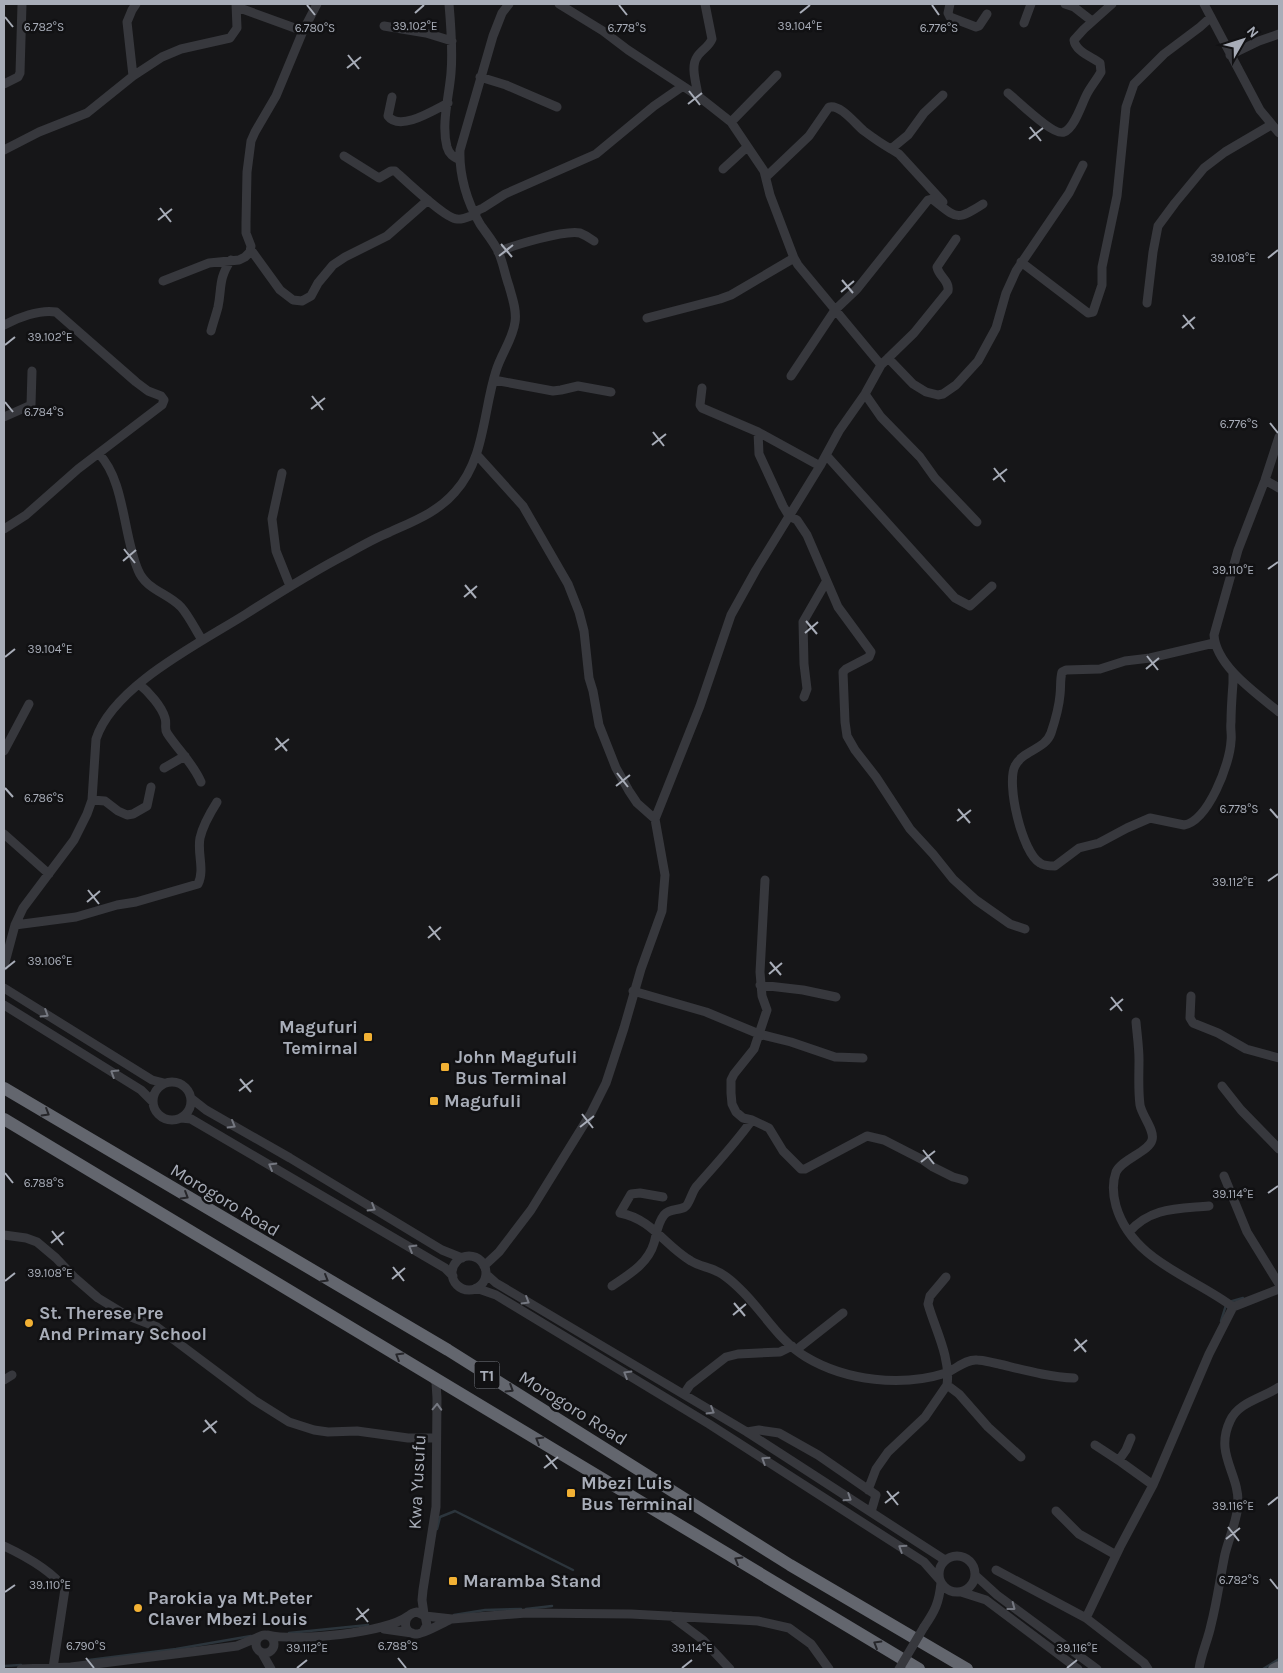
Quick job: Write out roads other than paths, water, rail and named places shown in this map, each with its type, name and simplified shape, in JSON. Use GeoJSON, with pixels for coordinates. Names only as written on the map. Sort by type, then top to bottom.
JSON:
{"type":"FeatureCollection","features":[{"type":"Feature","properties":{"kind":"highway","name":"Morogoro Road"},"geometry":{"type":"LineString","coordinates":[[4,1088],[448,1350],[790,1565],[967,1669]]}},
{"type":"Feature","properties":{"kind":"highway","name":"T1"},"geometry":{"type":"LineString","coordinates":[[4,1119],[919,1669]]}},
{"type":"Feature","properties":{"kind":"main road"},"geometry":{"type":"LineString","coordinates":[[1273,1669],[1279,1666]]}},
{"type":"Feature","properties":{"kind":"street"},"geometry":{"type":"LineString","coordinates":[[4,84],[18,77],[20,73],[22,4]]}},
{"type":"Feature","properties":{"kind":"street"},"geometry":{"type":"LineString","coordinates":[[133,76],[127,22],[136,4]]}},
{"type":"Feature","properties":{"kind":"street"},"geometry":{"type":"LineString","coordinates":[[318,4],[303,31],[276,96],[254,132],[251,141],[247,172],[246,222],[246,233],[251,250],[280,290],[292,300],[302,301],[311,296],[318,283],[333,265],[387,236],[428,200]]}},
{"type":"Feature","properties":{"kind":"street"},"geometry":{"type":"LineString","coordinates":[[449,4],[452,41],[451,72],[445,124],[447,146],[451,155],[460,160]]}},
{"type":"Feature","properties":{"kind":"street"},"geometry":{"type":"LineString","coordinates":[[4,966],[15,925],[23,908],[74,840],[87,814],[92,800],[95,744],[99,729],[112,708],[168,662],[202,640],[346,554],[420,518],[444,503],[468,475],[477,455],[496,370],[516,320],[513,300],[498,252],[475,213],[464,184],[460,160],[461,143],[493,36],[502,13],[509,4]]}},
{"type":"Feature","properties":{"kind":"street"},"geometry":{"type":"LineString","coordinates":[[559,4],[603,31],[628,50],[698,96],[731,122],[766,177],[770,196],[794,258],[881,365]]}},
{"type":"Feature","properties":{"kind":"street"},"geometry":{"type":"LineString","coordinates":[[698,96],[694,64],[697,57],[712,39],[705,4]]}},
{"type":"Feature","properties":{"kind":"street"},"geometry":{"type":"LineString","coordinates":[[950,4],[948,13],[950,17],[976,27],[979,26],[988,14]]}},
{"type":"Feature","properties":{"kind":"street"},"geometry":{"type":"LineString","coordinates":[[1024,23],[1031,4]]}},
{"type":"Feature","properties":{"kind":"street"},"geometry":{"type":"LineString","coordinates":[[1065,4],[1074,7],[1092,21]]}},
{"type":"Feature","properties":{"kind":"street"},"geometry":{"type":"LineString","coordinates":[[1008,93],[1050,128],[1062,133],[1066,132],[1101,72],[1100,63],[1080,50],[1074,43],[1076,38],[1092,21],[1112,4]]}},
{"type":"Feature","properties":{"kind":"street"},"geometry":{"type":"LineString","coordinates":[[1204,4],[1256,104],[1279,133]]}},
{"type":"Feature","properties":{"kind":"street"},"geometry":{"type":"LineString","coordinates":[[4,150],[39,132],[87,113],[133,76],[169,53],[230,38],[237,28],[237,5],[303,31]]}},
{"type":"Feature","properties":{"kind":"street"},"geometry":{"type":"LineString","coordinates":[[1021,262],[1088,313],[1094,312],[1102,285],[1102,267],[1117,196],[1126,107],[1134,84],[1164,54],[1200,28],[1211,17]]}},
{"type":"Feature","properties":{"kind":"street"},"geometry":{"type":"LineString","coordinates":[[384,26],[426,32],[452,41]]}},
{"type":"Feature","properties":{"kind":"street"},"geometry":{"type":"LineString","coordinates":[[1230,55],[1258,41],[1279,34]]}},
{"type":"Feature","properties":{"kind":"street"},"geometry":{"type":"LineString","coordinates":[[731,122],[777,75]]}},
{"type":"Feature","properties":{"kind":"street"},"geometry":{"type":"LineString","coordinates":[[480,76],[556,107]]}},
{"type":"Feature","properties":{"kind":"street"},"geometry":{"type":"LineString","coordinates":[[344,156],[379,178],[391,170],[395,171],[428,200],[454,219],[459,219],[475,213],[505,194],[596,154],[650,109],[682,86]]}},
{"type":"Feature","properties":{"kind":"street"},"geometry":{"type":"LineString","coordinates":[[891,148],[908,135],[924,113],[943,95]]}},
{"type":"Feature","properties":{"kind":"street"},"geometry":{"type":"LineString","coordinates":[[392,97],[388,116],[390,119],[398,122],[405,122],[448,103]]}},
{"type":"Feature","properties":{"kind":"street"},"geometry":{"type":"LineString","coordinates":[[766,177],[809,136],[832,106],[851,118],[865,132],[899,154],[954,214]]}},
{"type":"Feature","properties":{"kind":"street"},"geometry":{"type":"LineString","coordinates":[[1147,303],[1158,226],[1204,168],[1225,152],[1271,125]]}},
{"type":"Feature","properties":{"kind":"street"},"geometry":{"type":"LineString","coordinates":[[723,168],[747,147]]}},
{"type":"Feature","properties":{"kind":"street"},"geometry":{"type":"LineString","coordinates":[[888,358],[912,384],[926,392],[938,396],[949,391],[978,360],[996,328],[1006,294],[1021,262],[1069,193],[1083,165]]}},
{"type":"Feature","properties":{"kind":"street"},"geometry":{"type":"LineString","coordinates":[[791,376],[835,310],[857,289],[928,200],[932,199],[954,214],[965,216],[984,204]]}},
{"type":"Feature","properties":{"kind":"street"},"geometry":{"type":"LineString","coordinates":[[498,252],[538,240],[572,233],[581,234],[594,241]]}},
{"type":"Feature","properties":{"kind":"street"},"geometry":{"type":"LineString","coordinates":[[945,1560],[746,1432],[496,1283],[485,1270],[475,1257],[466,1256],[455,1263],[453,1276],[456,1284],[468,1290],[476,1288],[483,1282],[485,1270],[531,1210],[591,1113],[606,1083],[633,991],[658,924],[664,900],[665,875],[655,819],[700,706],[731,616],[756,570],[820,466],[839,431],[865,394],[881,365],[914,333],[948,291],[948,285],[938,272],[937,267],[956,238]]}},
{"type":"Feature","properties":{"kind":"street"},"geometry":{"type":"LineString","coordinates":[[163,281],[200,266],[245,257],[251,250]]}},
{"type":"Feature","properties":{"kind":"street"},"geometry":{"type":"LineString","coordinates":[[647,318],[720,300],[794,258]]}},
{"type":"Feature","properties":{"kind":"street"},"geometry":{"type":"LineString","coordinates":[[211,331],[218,306],[222,277],[231,260]]}},
{"type":"Feature","properties":{"kind":"street"},"geometry":{"type":"LineString","coordinates":[[4,325],[10,321],[45,312],[56,312],[145,389],[163,398],[162,405],[72,474],[26,515],[4,529]]}},
{"type":"Feature","properties":{"kind":"street"},"geometry":{"type":"LineString","coordinates":[[4,417],[31,405],[32,371]]}},
{"type":"Feature","properties":{"kind":"street"},"geometry":{"type":"LineString","coordinates":[[494,380],[553,391],[578,386],[611,392]]}},
{"type":"Feature","properties":{"kind":"street"},"geometry":{"type":"LineString","coordinates":[[702,388],[700,405],[702,408],[758,432],[820,466]]}},
{"type":"Feature","properties":{"kind":"street"},"geometry":{"type":"LineString","coordinates":[[865,394],[882,417],[920,457],[934,478],[977,522]]}},
{"type":"Feature","properties":{"kind":"street"},"geometry":{"type":"LineString","coordinates":[[758,432],[758,454],[789,516],[797,520],[807,535],[826,582],[841,612],[872,652],[869,657],[843,672],[845,722],[851,743],[910,829],[953,879],[992,912],[1010,924],[1025,929]]}},
{"type":"Feature","properties":{"kind":"street"},"geometry":{"type":"LineString","coordinates":[[1279,437],[1265,480],[1238,550],[1214,634],[1214,643],[1232,672],[1279,712]]}},
{"type":"Feature","properties":{"kind":"street"},"geometry":{"type":"LineString","coordinates":[[100,454],[110,466],[117,487],[128,542],[139,572],[147,583],[181,607],[202,640]]}},
{"type":"Feature","properties":{"kind":"street"},"geometry":{"type":"LineString","coordinates":[[477,455],[523,506],[568,584],[584,631],[589,678],[598,724],[616,768],[628,791],[637,803],[655,819]]}},
{"type":"Feature","properties":{"kind":"street"},"geometry":{"type":"LineString","coordinates":[[826,455],[955,598],[970,606],[992,586]]}},
{"type":"Feature","properties":{"kind":"street"},"geometry":{"type":"LineString","coordinates":[[282,473],[272,519],[276,551],[290,586]]}},
{"type":"Feature","properties":{"kind":"street"},"geometry":{"type":"LineString","coordinates":[[1265,480],[1279,488]]}},
{"type":"Feature","properties":{"kind":"street"},"geometry":{"type":"LineString","coordinates":[[804,697],[806,689],[803,622],[826,582]]}},
{"type":"Feature","properties":{"kind":"street"},"geometry":{"type":"LineString","coordinates":[[1214,643],[1150,658],[1125,661],[1100,670],[1066,670],[1062,672],[1059,705],[1050,736],[1043,745],[1019,760],[1014,769],[1016,812],[1020,827],[1035,859],[1041,864],[1055,866],[1080,848],[1098,843],[1150,818],[1184,825],[1196,819],[1215,792],[1230,751],[1234,683],[1232,672]]}},
{"type":"Feature","properties":{"kind":"street"},"geometry":{"type":"LineString","coordinates":[[139,684],[166,718],[166,730],[195,769],[201,782]]}},
{"type":"Feature","properties":{"kind":"street"},"geometry":{"type":"LineString","coordinates":[[4,751],[29,704]]}},
{"type":"Feature","properties":{"kind":"street"},"geometry":{"type":"LineString","coordinates":[[164,768],[185,756]]}},
{"type":"Feature","properties":{"kind":"street"},"geometry":{"type":"LineString","coordinates":[[92,800],[105,801],[123,814],[133,814],[147,806],[151,787]]}},
{"type":"Feature","properties":{"kind":"street"},"geometry":{"type":"LineString","coordinates":[[15,925],[76,917],[117,904],[136,902],[198,884],[201,873],[199,858],[200,836],[217,802]]}},
{"type":"Feature","properties":{"kind":"street"},"geometry":{"type":"LineString","coordinates":[[4,834],[49,874]]}},
{"type":"Feature","properties":{"kind":"street"},"geometry":{"type":"LineString","coordinates":[[765,880],[760,985],[767,1010],[754,1049],[734,1074],[731,1084],[732,1104],[736,1112],[743,1118],[769,1128],[783,1151],[801,1169],[805,1169],[867,1136],[884,1140],[952,1177],[964,1180]]}},
{"type":"Feature","properties":{"kind":"street"},"geometry":{"type":"LineString","coordinates":[[760,985],[803,990],[836,997]]}},
{"type":"Feature","properties":{"kind":"street"},"geometry":{"type":"LineString","coordinates":[[4,988],[152,1080],[164,1083],[173,1081],[182,1084],[189,1090],[192,1099],[190,1108],[181,1118]]}},
{"type":"Feature","properties":{"kind":"street"},"geometry":{"type":"LineString","coordinates":[[633,991],[706,1012],[759,1034],[791,1042],[835,1057],[863,1058]]}},
{"type":"Feature","properties":{"kind":"street"},"geometry":{"type":"LineString","coordinates":[[1191,996],[1190,1018],[1193,1023],[1218,1033],[1246,1049],[1279,1058]]}},
{"type":"Feature","properties":{"kind":"street"},"geometry":{"type":"LineString","coordinates":[[4,1005],[141,1090],[153,1102],[156,1111],[163,1117],[172,1120],[181,1118],[191,1119],[437,1263],[453,1276]]}},
{"type":"Feature","properties":{"kind":"street"},"geometry":{"type":"LineString","coordinates":[[1136,1022],[1140,1106],[1153,1138],[1150,1144],[1119,1167],[1115,1177],[1113,1194],[1119,1216],[1129,1232],[1150,1256],[1233,1307]]}},
{"type":"Feature","properties":{"kind":"street"},"geometry":{"type":"LineString","coordinates":[[153,1102],[157,1089],[164,1083]]}},
{"type":"Feature","properties":{"kind":"street"},"geometry":{"type":"LineString","coordinates":[[1222,1086],[1241,1110],[1279,1150]]}},
{"type":"Feature","properties":{"kind":"street"},"geometry":{"type":"LineString","coordinates":[[192,1099],[206,1110],[290,1158],[442,1250],[462,1258]]}},
{"type":"Feature","properties":{"kind":"street"},"geometry":{"type":"LineString","coordinates":[[612,1286],[634,1271],[650,1254],[656,1231],[668,1212],[687,1205],[692,1192],[732,1147],[752,1120]]}},
{"type":"Feature","properties":{"kind":"street"},"geometry":{"type":"LineString","coordinates":[[1224,1176],[1248,1232],[1279,1284]]}},
{"type":"Feature","properties":{"kind":"street"},"geometry":{"type":"LineString","coordinates":[[663,1198],[640,1193],[631,1194],[620,1213],[636,1217],[656,1231],[690,1261],[716,1270],[735,1284],[794,1348],[806,1358],[834,1369],[869,1379],[902,1381],[947,1372],[972,1360],[1050,1376],[1074,1378]]}},
{"type":"Feature","properties":{"kind":"street"},"geometry":{"type":"LineString","coordinates":[[1129,1232],[1140,1221],[1170,1209],[1209,1206]]}},
{"type":"Feature","properties":{"kind":"street"},"geometry":{"type":"LineString","coordinates":[[4,1235],[26,1238],[37,1242],[98,1298],[126,1315],[156,1327],[254,1400],[289,1422],[314,1430],[328,1432],[357,1431],[408,1438],[436,1438]]}},
{"type":"Feature","properties":{"kind":"street"},"geometry":{"type":"LineString","coordinates":[[868,1490],[876,1469],[888,1452],[925,1417],[947,1385],[944,1353],[928,1304],[930,1296],[946,1276]]}},
{"type":"Feature","properties":{"kind":"street"},"geometry":{"type":"LineString","coordinates":[[476,1288],[496,1295],[709,1424],[924,1562],[948,1590],[986,1600],[1078,1669]]}},
{"type":"Feature","properties":{"kind":"street"},"geometry":{"type":"LineString","coordinates":[[1086,1618],[1116,1554],[1153,1485],[1209,1354],[1233,1307],[1279,1289]]}},
{"type":"Feature","properties":{"kind":"street"},"geometry":{"type":"LineString","coordinates":[[684,1394],[690,1385],[726,1357],[738,1354],[780,1352],[794,1348],[843,1313]]}},
{"type":"Feature","properties":{"kind":"street","name":"Kwa Yusufu"},"geometry":{"type":"LineString","coordinates":[[424,1615],[423,1590],[436,1507],[437,1398],[436,1383],[433,1377]]}},
{"type":"Feature","properties":{"kind":"street"},"geometry":{"type":"LineString","coordinates":[[947,1385],[959,1394],[988,1427],[1021,1457]]}},
{"type":"Feature","properties":{"kind":"street"},"geometry":{"type":"LineString","coordinates":[[1199,1669],[1212,1623],[1226,1552],[1237,1511],[1236,1487],[1225,1451],[1225,1434],[1234,1413],[1279,1387]]}},
{"type":"Feature","properties":{"kind":"street"},"geometry":{"type":"LineString","coordinates":[[746,1432],[759,1430],[779,1434],[818,1455],[876,1495],[871,1512]]}},
{"type":"Feature","properties":{"kind":"street"},"geometry":{"type":"LineString","coordinates":[[1119,1460],[1132,1438]]}},
{"type":"Feature","properties":{"kind":"street"},"geometry":{"type":"LineString","coordinates":[[1095,1446],[1119,1460],[1153,1485]]}},
{"type":"Feature","properties":{"kind":"street"},"geometry":{"type":"LineString","coordinates":[[1056,1511],[1079,1534],[1116,1554]]}},
{"type":"Feature","properties":{"kind":"street"},"geometry":{"type":"LineString","coordinates":[[4,1546],[23,1555],[65,1589],[53,1668]]}},
{"type":"Feature","properties":{"kind":"street"},"geometry":{"type":"LineString","coordinates":[[899,1669],[937,1608],[940,1599],[940,1569],[945,1560],[957,1556],[966,1559],[973,1566],[975,1575],[970,1588],[959,1592],[937,1608]]}},
{"type":"Feature","properties":{"kind":"street"},"geometry":{"type":"LineString","coordinates":[[996,1570],[1086,1618],[1144,1663],[1148,1669]]}},
{"type":"Feature","properties":{"kind":"street"},"geometry":{"type":"LineString","coordinates":[[975,1575],[997,1595],[1097,1669]]}},
{"type":"Feature","properties":{"kind":"street","name":"Kwa Yusufu"},"geometry":{"type":"LineString","coordinates":[[409,1615],[418,1604],[423,1590]]}},
{"type":"Feature","properties":{"kind":"street"},"geometry":{"type":"LineString","coordinates":[[21,1669],[53,1668],[237,1646],[264,1636],[292,1638],[350,1632],[398,1622],[417,1612],[424,1615],[452,1619],[526,1613],[670,1615],[758,1621],[789,1628],[811,1644],[829,1669]]}},
{"type":"Feature","properties":{"kind":"street"},"geometry":{"type":"LineString","coordinates":[[409,1615],[406,1624],[407,1629],[412,1633]]}},
{"type":"Feature","properties":{"kind":"street"},"geometry":{"type":"LineString","coordinates":[[423,1632],[427,1625],[424,1615]]}},
{"type":"Feature","properties":{"kind":"street"},"geometry":{"type":"LineString","coordinates":[[670,1615],[703,1640],[730,1669]]}},
{"type":"Feature","properties":{"kind":"street"},"geometry":{"type":"LineString","coordinates":[[373,1628],[417,1634],[452,1619]]}},
{"type":"Feature","properties":{"kind":"street"},"geometry":{"type":"LineString","coordinates":[[264,1636],[273,1640],[271,1669]]}},
{"type":"Feature","properties":{"kind":"street"},"geometry":{"type":"LineString","coordinates":[[264,1636],[256,1641],[256,1648],[271,1669]]}},
{"type":"Feature","properties":{"kind":"street"},"geometry":{"type":"LineString","coordinates":[[237,1646],[260,1652],[268,1652],[292,1638]]}},
{"type":"Feature","properties":{"kind":"waterway"},"geometry":{"type":"LineString","coordinates":[[1229,1302],[1243,1298]]}},
{"type":"Feature","properties":{"kind":"waterway"},"geometry":{"type":"LineString","coordinates":[[1221,1321],[1226,1305]]}},
{"type":"Feature","properties":{"kind":"waterway"},"geometry":{"type":"LineString","coordinates":[[437,1529],[440,1517],[455,1511],[573,1570]]}},
{"type":"Feature","properties":{"kind":"waterway"},"geometry":{"type":"LineString","coordinates":[[526,1609],[552,1606]]}},
{"type":"Feature","properties":{"kind":"waterway"},"geometry":{"type":"LineString","coordinates":[[454,1615],[485,1610],[521,1609]]}},
{"type":"Feature","properties":{"kind":"waterway"},"geometry":{"type":"LineString","coordinates":[[289,1633],[368,1625]]}},
{"type":"Feature","properties":{"kind":"waterway"},"geometry":{"type":"LineString","coordinates":[[89,1660],[176,1649],[251,1636]]}},
{"type":"Feature","properties":{"kind":"waterway"},"geometry":{"type":"LineString","coordinates":[[1263,1669],[1279,1659]]}},
{"type":"Feature","properties":{"kind":"waterway"},"geometry":{"type":"LineString","coordinates":[[4,1666],[21,1665]]}},
{"type":"Feature","properties":{"kind":"place","name":"Magufuri Temirnal"},"geometry":{"type":"Point","coordinates":[368,1037]}},
{"type":"Feature","properties":{"kind":"place","name":"John Magufuli Bus Terminal"},"geometry":{"type":"Point","coordinates":[445,1067]}},
{"type":"Feature","properties":{"kind":"place","name":"Magufuli"},"geometry":{"type":"Point","coordinates":[434,1101]}},
{"type":"Feature","properties":{"kind":"place","name":"St. Therese Pre And Primary School"},"geometry":{"type":"Point","coordinates":[29,1323]}},
{"type":"Feature","properties":{"kind":"place","name":"Mbezi Luis Bus Terminal"},"geometry":{"type":"Point","coordinates":[571,1493]}},
{"type":"Feature","properties":{"kind":"place","name":"Maramba Stand"},"geometry":{"type":"Point","coordinates":[453,1581]}},
{"type":"Feature","properties":{"kind":"place","name":"Parokia ya Mt.Peter Claver Mbezi Louis"},"geometry":{"type":"Point","coordinates":[138,1608]}}]}
